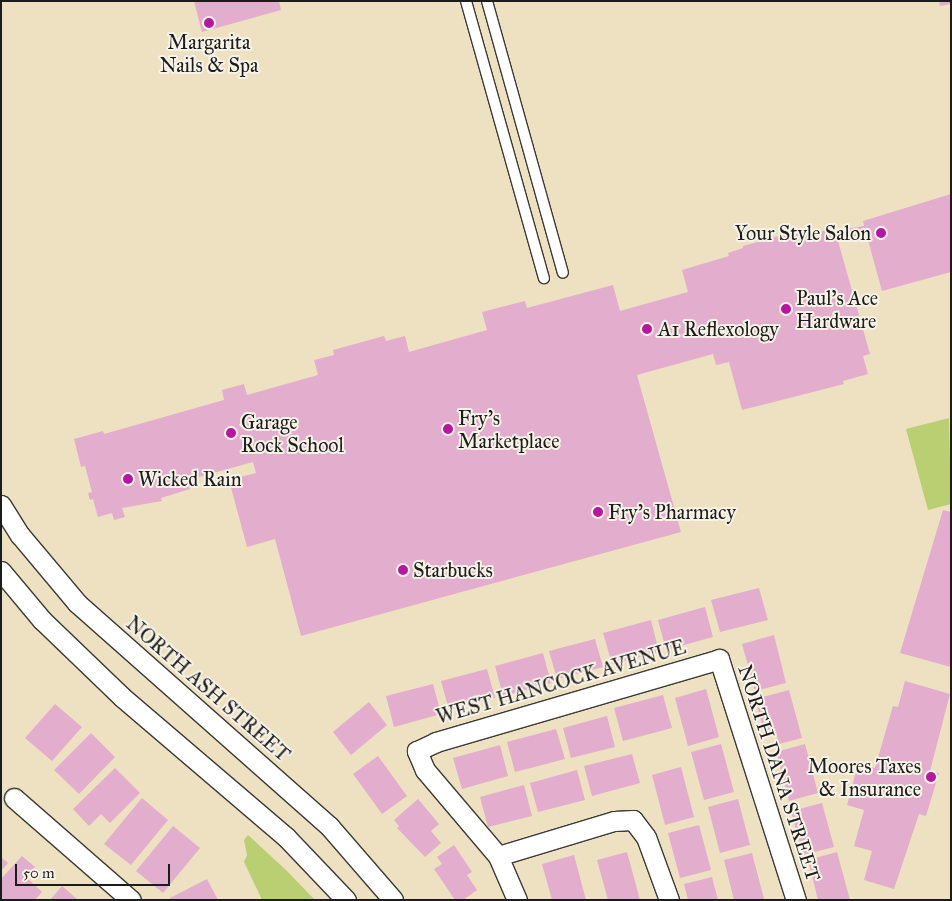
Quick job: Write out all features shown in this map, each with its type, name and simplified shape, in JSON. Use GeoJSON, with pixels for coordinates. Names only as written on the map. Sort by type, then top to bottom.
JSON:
{"type":"FeatureCollection","features":[{"type":"Feature","properties":{"kind":"street","name":"NORTH ASH STREET"},"geometry":{"type":"LineString","coordinates":[[1,505],[20,535],[77,603],[328,826],[393,900]]}},
{"type":"Feature","properties":{"kind":"street"},"geometry":{"type":"LineString","coordinates":[[1,571],[42,620],[122,697],[286,837],[346,900]]}},
{"type":"Feature","properties":{"kind":"street","name":"WEST HANCOCK AVENUE"},"geometry":{"type":"LineString","coordinates":[[498,856],[425,770],[418,751],[436,742],[719,659]]}},
{"type":"Feature","properties":{"kind":"street","name":"NORTH DANA STREET"},"geometry":{"type":"LineString","coordinates":[[719,659],[796,900]]}},
{"type":"Feature","properties":{"kind":"street"},"geometry":{"type":"LineString","coordinates":[[14,798],[131,900]]}},
{"type":"Feature","properties":{"kind":"street"},"geometry":{"type":"LineString","coordinates":[[517,900],[498,856],[614,821],[633,820],[654,855],[669,900]]}},
{"type":"Feature","properties":{"kind":"lane"},"geometry":{"type":"LineString","coordinates":[[466,1],[544,278]]}},
{"type":"Feature","properties":{"kind":"lane"},"geometry":{"type":"LineString","coordinates":[[487,1],[563,273]]}},
{"type":"Feature","properties":{"kind":"green space"},"geometry":{"type":"Polygon","coordinates":[[[949,418],[951,504],[928,510],[906,429],[949,418]]]}},
{"type":"Feature","properties":{"kind":"green space"},"geometry":{"type":"Polygon","coordinates":[[[248,835],[315,900],[262,900],[244,862],[247,855],[244,840],[248,835]]]}},
{"type":"Feature","properties":{"kind":"building"},"geometry":{"type":"Polygon","coordinates":[[[194,1],[279,1],[281,10],[202,32],[194,1]]]}},
{"type":"Feature","properties":{"kind":"building"},"geometry":{"type":"Polygon","coordinates":[[[939,1],[951,1],[951,4],[940,6],[939,1]]]}},
{"type":"Feature","properties":{"kind":"building","name":"Fry's Marketplace"},"geometry":{"type":"Polygon","coordinates":[[[951,194],[951,272],[882,291],[866,233],[838,241],[870,354],[863,356],[868,374],[843,381],[844,384],[742,410],[729,362],[716,365],[713,354],[637,375],[681,532],[301,636],[275,539],[247,547],[229,480],[256,473],[253,462],[188,480],[190,489],[161,498],[162,501],[122,508],[125,517],[114,520],[112,513],[98,517],[93,499],[90,500],[88,493],[92,492],[85,466],[81,467],[74,439],[103,431],[104,434],[224,400],[222,390],[244,384],[247,395],[318,375],[314,360],[334,355],[333,350],[384,336],[386,341],[405,336],[409,352],[487,330],[482,312],[525,301],[527,308],[613,285],[620,311],[688,292],[682,270],[729,256],[728,253],[743,248],[743,246],[786,234],[787,236],[800,233],[802,237],[829,229],[831,237],[840,234],[839,230],[864,226],[863,221],[951,194]]]}},
{"type":"Feature","properties":{"kind":"building"},"geometry":{"type":"Polygon","coordinates":[[[943,510],[951,512],[951,667],[900,653],[943,510]]]}},
{"type":"Feature","properties":{"kind":"building"},"geometry":{"type":"Polygon","coordinates":[[[759,588],[768,620],[720,632],[711,600],[759,588]]]}},
{"type":"Feature","properties":{"kind":"building"},"geometry":{"type":"Polygon","coordinates":[[[705,607],[713,637],[666,650],[658,620],[705,607]]]}},
{"type":"Feature","properties":{"kind":"building"},"geometry":{"type":"Polygon","coordinates":[[[651,620],[659,652],[612,664],[603,633],[651,620]]]}},
{"type":"Feature","properties":{"kind":"building"},"geometry":{"type":"Polygon","coordinates":[[[774,635],[786,683],[755,691],[742,644],[774,635]]]}},
{"type":"Feature","properties":{"kind":"building"},"geometry":{"type":"Polygon","coordinates":[[[595,639],[603,667],[557,679],[549,651],[595,639]]]}},
{"type":"Feature","properties":{"kind":"building"},"geometry":{"type":"Polygon","coordinates":[[[543,653],[551,683],[503,696],[495,666],[543,653]]]}},
{"type":"Feature","properties":{"kind":"building"},"geometry":{"type":"Polygon","coordinates":[[[487,669],[495,698],[449,710],[441,681],[487,669]]]}},
{"type":"Feature","properties":{"kind":"building"},"geometry":{"type":"Polygon","coordinates":[[[905,681],[950,694],[930,771],[939,773],[926,816],[919,814],[894,889],[864,880],[872,851],[854,846],[864,810],[847,805],[858,764],[875,768],[893,706],[898,707],[905,681]]]}},
{"type":"Feature","properties":{"kind":"building"},"geometry":{"type":"Polygon","coordinates":[[[433,684],[441,714],[394,727],[386,696],[433,684]]]}},
{"type":"Feature","properties":{"kind":"building"},"geometry":{"type":"Polygon","coordinates":[[[706,689],[719,737],[688,746],[675,698],[706,689]]]}},
{"type":"Feature","properties":{"kind":"building"},"geometry":{"type":"Polygon","coordinates":[[[789,690],[802,738],[779,744],[775,728],[764,731],[755,699],[789,690]]]}},
{"type":"Feature","properties":{"kind":"building"},"geometry":{"type":"Polygon","coordinates":[[[663,695],[672,728],[623,741],[614,708],[663,695]]]}},
{"type":"Feature","properties":{"kind":"building"},"geometry":{"type":"Polygon","coordinates":[[[369,702],[387,725],[351,755],[333,732],[369,702]]]}},
{"type":"Feature","properties":{"kind":"building"},"geometry":{"type":"Polygon","coordinates":[[[55,704],[82,727],[52,761],[25,738],[55,704]]]}},
{"type":"Feature","properties":{"kind":"building"},"geometry":{"type":"Polygon","coordinates":[[[607,716],[615,747],[571,758],[563,728],[607,716]]]}},
{"type":"Feature","properties":{"kind":"building"},"geometry":{"type":"Polygon","coordinates":[[[556,729],[565,759],[515,772],[507,742],[556,729]]]}},
{"type":"Feature","properties":{"kind":"building"},"geometry":{"type":"Polygon","coordinates":[[[91,733],[115,757],[79,794],[54,770],[91,733]]]}},
{"type":"Feature","properties":{"kind":"building"},"geometry":{"type":"Polygon","coordinates":[[[721,744],[734,792],[704,800],[691,752],[721,744]]]}},
{"type":"Feature","properties":{"kind":"building"},"geometry":{"type":"Polygon","coordinates":[[[805,744],[818,793],[789,801],[776,752],[805,744]]]}},
{"type":"Feature","properties":{"kind":"building"},"geometry":{"type":"Polygon","coordinates":[[[500,745],[508,776],[462,789],[453,758],[500,745]]]}},
{"type":"Feature","properties":{"kind":"building"},"geometry":{"type":"Polygon","coordinates":[[[632,754],[640,783],[592,796],[584,766],[632,754]]]}},
{"type":"Feature","properties":{"kind":"building"},"geometry":{"type":"Polygon","coordinates":[[[378,756],[407,796],[382,814],[353,774],[378,756]]]}},
{"type":"Feature","properties":{"kind":"building"},"geometry":{"type":"Polygon","coordinates":[[[681,767],[694,817],[665,825],[652,775],[681,767]]]}},
{"type":"Feature","properties":{"kind":"building"},"geometry":{"type":"Polygon","coordinates":[[[115,768],[140,793],[110,823],[101,814],[89,826],[73,809],[115,768]]]}},
{"type":"Feature","properties":{"kind":"building"},"geometry":{"type":"Polygon","coordinates":[[[577,770],[585,800],[538,812],[530,783],[577,770]]]}},
{"type":"Feature","properties":{"kind":"building"},"geometry":{"type":"Polygon","coordinates":[[[524,785],[532,816],[488,827],[480,797],[524,785]]]}},
{"type":"Feature","properties":{"kind":"building"},"geometry":{"type":"Polygon","coordinates":[[[142,798],[168,820],[131,865],[104,844],[142,798]]]}},
{"type":"Feature","properties":{"kind":"building"},"geometry":{"type":"Polygon","coordinates":[[[418,799],[439,824],[431,831],[441,843],[425,857],[397,828],[399,826],[394,820],[418,799]]]}},
{"type":"Feature","properties":{"kind":"building"},"geometry":{"type":"Polygon","coordinates":[[[738,799],[750,845],[720,853],[708,807],[738,799]]]}},
{"type":"Feature","properties":{"kind":"building"},"geometry":{"type":"Polygon","coordinates":[[[822,803],[834,847],[803,855],[791,811],[822,803]]]}},
{"type":"Feature","properties":{"kind":"building"},"geometry":{"type":"Polygon","coordinates":[[[699,825],[711,870],[680,878],[668,833],[699,825]]]}},
{"type":"Feature","properties":{"kind":"building"},"geometry":{"type":"Polygon","coordinates":[[[173,826],[200,848],[163,893],[136,871],[173,826]]]}},
{"type":"Feature","properties":{"kind":"building"},"geometry":{"type":"Polygon","coordinates":[[[454,845],[472,872],[467,875],[477,890],[463,900],[455,900],[434,869],[442,864],[437,857],[454,845]]]}},
{"type":"Feature","properties":{"kind":"building"},"geometry":{"type":"Polygon","coordinates":[[[627,852],[640,900],[608,900],[597,860],[627,852]]]}},
{"type":"Feature","properties":{"kind":"building"},"geometry":{"type":"Polygon","coordinates":[[[837,852],[850,900],[818,900],[808,860],[837,852]]]}},
{"type":"Feature","properties":{"kind":"building"},"geometry":{"type":"Polygon","coordinates":[[[752,853],[764,899],[734,900],[724,860],[752,853]]]}},
{"type":"Feature","properties":{"kind":"building"},"geometry":{"type":"Polygon","coordinates":[[[574,855],[586,900],[552,900],[542,864],[574,855]]]}},
{"type":"Feature","properties":{"kind":"building"},"geometry":{"type":"Polygon","coordinates":[[[22,856],[35,867],[26,877],[42,892],[35,900],[1,900],[1,879],[22,856]]]}},
{"type":"Feature","properties":{"kind":"building"},"geometry":{"type":"Polygon","coordinates":[[[1,857],[8,863],[1,871],[1,857]]]}},
{"type":"Feature","properties":{"kind":"building"},"geometry":{"type":"Polygon","coordinates":[[[712,877],[718,900],[688,900],[684,884],[712,877]]]}},
{"type":"Feature","properties":{"kind":"building"},"geometry":{"type":"Polygon","coordinates":[[[207,879],[218,900],[171,900],[170,898],[207,879]]]}},
{"type":"Feature","properties":{"kind":"building"},"geometry":{"type":"Polygon","coordinates":[[[62,886],[77,899],[50,900],[62,886]]]}},
{"type":"Feature","properties":{"kind":"place","name":"Margarita Nails & Spa"},"geometry":{"type":"Point","coordinates":[209,23]}},
{"type":"Feature","properties":{"kind":"place","name":"Your Style Salon"},"geometry":{"type":"Point","coordinates":[881,233]}},
{"type":"Feature","properties":{"kind":"place","name":"Paul's Ace Hardware"},"geometry":{"type":"Point","coordinates":[786,309]}},
{"type":"Feature","properties":{"kind":"place","name":"A1 Reflexology"},"geometry":{"type":"Point","coordinates":[647,329]}},
{"type":"Feature","properties":{"kind":"place","name":"Fry's Marketplace"},"geometry":{"type":"Point","coordinates":[448,429]}},
{"type":"Feature","properties":{"kind":"place","name":"Garage Rock School"},"geometry":{"type":"Point","coordinates":[231,433]}},
{"type":"Feature","properties":{"kind":"place","name":"Wicked Rain"},"geometry":{"type":"Point","coordinates":[128,479]}},
{"type":"Feature","properties":{"kind":"place","name":"Fry's Pharmacy"},"geometry":{"type":"Point","coordinates":[598,512]}},
{"type":"Feature","properties":{"kind":"place","name":"Starbucks"},"geometry":{"type":"Point","coordinates":[403,570]}},
{"type":"Feature","properties":{"kind":"place","name":"Moores Taxes & Insurance"},"geometry":{"type":"Point","coordinates":[931,777]}}]}
